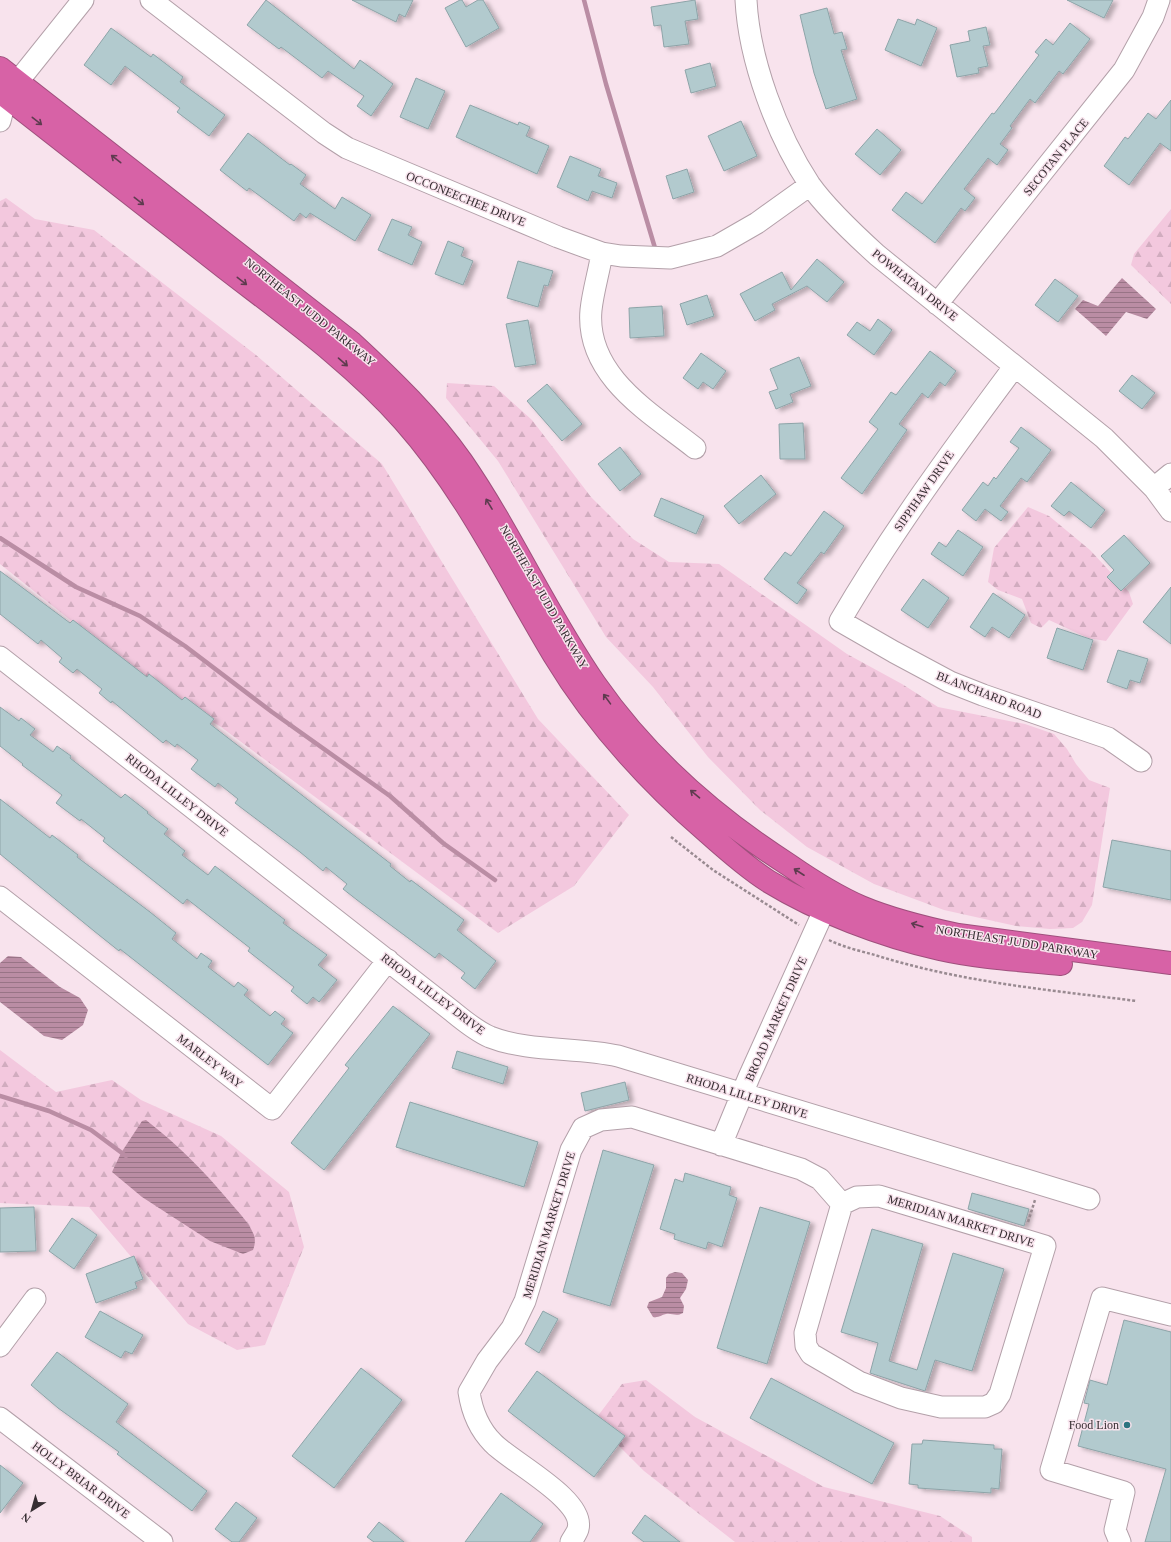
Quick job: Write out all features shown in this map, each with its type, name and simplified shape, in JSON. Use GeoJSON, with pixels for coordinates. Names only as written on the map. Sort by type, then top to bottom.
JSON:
{"type":"FeatureCollection","features":[{"type":"Feature","properties":{"kind":"highway","name":"NORTHEAST JUDD PARKWAY"},"geometry":{"type":"LineString","coordinates":[[0,68],[6,93],[305,329],[377,392],[436,460],[461,496],[574,687],[609,735],[642,772],[673,803],[738,859],[766,879],[806,902],[828,901],[860,906],[891,917],[958,935],[1171,963]]}},
{"type":"Feature","properties":{"kind":"highway","name":"NORTHEAST JUDD PARKWAY"},"geometry":{"type":"LineString","coordinates":[[828,901],[897,938],[942,950],[1171,977]]}},
{"type":"Feature","properties":{"kind":"street"},"geometry":{"type":"LineString","coordinates":[[0,121],[6,93],[82,0]]}},
{"type":"Feature","properties":{"kind":"street","name":"OCCONEECHEE DRIVE"},"geometry":{"type":"LineString","coordinates":[[151,0],[324,134],[347,148],[558,237],[602,253],[639,257],[670,258],[717,246],[750,227],[810,185]]}},
{"type":"Feature","properties":{"kind":"street","name":"POWHATAN DRIVE"},"geometry":{"type":"LineString","coordinates":[[746,0],[749,32],[761,79],[777,124],[810,185],[848,228],[877,255],[1104,438],[1154,488],[1171,511]]}},
{"type":"Feature","properties":{"kind":"street","name":"SECOTAN PLACE"},"geometry":{"type":"LineString","coordinates":[[937,304],[1124,70],[1153,17],[1159,0]]}},
{"type":"Feature","properties":{"kind":"street"},"geometry":{"type":"LineString","coordinates":[[602,253],[591,310],[595,345],[601,358],[607,370],[623,390],[695,448]]}},
{"type":"Feature","properties":{"kind":"street","name":"SIPPIHAW DRIVE"},"geometry":{"type":"LineString","coordinates":[[840,621],[903,521],[1014,366]]}},
{"type":"Feature","properties":{"kind":"street"},"geometry":{"type":"LineString","coordinates":[[1154,488],[1171,474]]}},
{"type":"Feature","properties":{"kind":"street","name":"BLANCHARD ROAD"},"geometry":{"type":"LineString","coordinates":[[840,621],[950,682],[983,695],[1108,738],[1141,761]]}},
{"type":"Feature","properties":{"kind":"street","name":"RHODA LILLEY DRIVE"},"geometry":{"type":"LineString","coordinates":[[0,657],[471,1026],[489,1036],[508,1043],[596,1052],[618,1056],[742,1095],[1089,1199]]}},
{"type":"Feature","properties":{"kind":"street","name":"MARLEY WAY"},"geometry":{"type":"LineString","coordinates":[[0,896],[272,1109],[388,960]]}},
{"type":"Feature","properties":{"kind":"street","name":"BROAD MARKET DRIVE"},"geometry":{"type":"LineString","coordinates":[[721,1145],[828,901]]}},
{"type":"Feature","properties":{"kind":"street","name":"MERIDIAN MARKET DRIVE"},"geometry":{"type":"LineString","coordinates":[[571,1542],[579,1528],[578,1516],[561,1494],[494,1444],[477,1423],[469,1392],[487,1361],[512,1328],[526,1301],[571,1150],[583,1128],[602,1120],[632,1117],[801,1169],[820,1179],[842,1204]]}},
{"type":"Feature","properties":{"kind":"street","name":"MERIDIAN MARKET DRIVE"},"geometry":{"type":"LineString","coordinates":[[879,1196],[1045,1246],[1000,1394],[994,1403],[985,1407],[941,1407],[901,1398],[859,1382],[811,1354],[806,1346],[805,1333],[842,1204],[857,1198],[879,1196]]}},
{"type":"Feature","properties":{"kind":"street"},"geometry":{"type":"LineString","coordinates":[[1120,1542],[1115,1530],[1124,1492],[1051,1470],[1102,1298],[1171,1315]]}},
{"type":"Feature","properties":{"kind":"street"},"geometry":{"type":"LineString","coordinates":[[0,1346],[36,1299]]}},
{"type":"Feature","properties":{"kind":"street","name":"HOLLY BRIAR DRIVE"},"geometry":{"type":"LineString","coordinates":[[0,1418],[162,1542]]}},
{"type":"Feature","properties":{"kind":"path"},"geometry":{"type":"LineString","coordinates":[[671,837],[713,870],[792,922]]}},
{"type":"Feature","properties":{"kind":"path"},"geometry":{"type":"LineString","coordinates":[[835,943],[906,965],[948,975],[993,983],[1137,1001]]}},
{"type":"Feature","properties":{"kind":"path"},"geometry":{"type":"LineString","coordinates":[[1028,1223],[1035,1200]]}},
{"type":"Feature","properties":{"kind":"green space"},"geometry":{"type":"Polygon","coordinates":[[[6,198],[35,219],[94,230],[256,355],[382,464],[538,719],[629,815],[574,886],[498,933],[221,727],[148,682],[0,564],[0,201],[6,198]]]}},
{"type":"Feature","properties":{"kind":"green space"},"geometry":{"type":"Polygon","coordinates":[[[1171,209],[1171,304],[1131,265],[1134,254],[1171,209]]]}},
{"type":"Feature","properties":{"kind":"green space"},"geometry":{"type":"Polygon","coordinates":[[[447,383],[494,386],[532,420],[591,497],[633,539],[669,562],[719,564],[847,654],[902,684],[938,707],[1025,724],[1054,734],[1067,749],[1076,764],[1089,780],[1110,788],[1092,905],[1082,922],[1073,928],[1050,929],[1016,926],[944,910],[874,884],[807,847],[760,810],[708,757],[653,687],[606,637],[498,461],[446,398],[447,383]]]}},
{"type":"Feature","properties":{"kind":"green space"},"geometry":{"type":"Polygon","coordinates":[[[1028,507],[1049,516],[1090,550],[1129,592],[1133,604],[1106,641],[1088,638],[1049,620],[1041,628],[1031,623],[1022,599],[998,590],[988,582],[994,548],[1028,507]]]}},
{"type":"Feature","properties":{"kind":"green space"},"geometry":{"type":"Polygon","coordinates":[[[0,1050],[56,1092],[112,1080],[141,1100],[221,1136],[289,1192],[304,1247],[265,1345],[237,1350],[188,1324],[89,1207],[0,1203],[0,1050]]]}},
{"type":"Feature","properties":{"kind":"green space"},"geometry":{"type":"Polygon","coordinates":[[[646,1380],[695,1417],[824,1487],[940,1516],[972,1537],[972,1542],[735,1542],[644,1471],[594,1421],[622,1384],[646,1380]]]}},
{"type":"Feature","properties":{"kind":"shaded area"},"geometry":{"type":"Polygon","coordinates":[[[1122,278],[1156,309],[1147,319],[1126,312],[1106,336],[1075,309],[1083,300],[1098,306],[1122,278]]]}},
{"type":"Feature","properties":{"kind":"shaded area"},"geometry":{"type":"Polygon","coordinates":[[[8,956],[21,957],[60,987],[80,998],[88,1010],[83,1025],[62,1040],[44,1036],[0,1002],[0,963],[8,956]]]}},
{"type":"Feature","properties":{"kind":"shaded area"},"geometry":{"type":"Polygon","coordinates":[[[146,1120],[190,1158],[242,1216],[255,1237],[253,1250],[243,1254],[210,1241],[142,1197],[112,1172],[121,1153],[142,1121],[146,1120]]]}},
{"type":"Feature","properties":{"kind":"shaded area"},"geometry":{"type":"Polygon","coordinates":[[[675,1272],[682,1273],[688,1280],[686,1289],[680,1298],[684,1306],[683,1313],[678,1315],[666,1314],[653,1317],[647,1307],[649,1302],[662,1297],[666,1288],[666,1278],[669,1274],[675,1272]]]}},
{"type":"Feature","properties":{"kind":"building"},"geometry":{"type":"Polygon","coordinates":[[[266,0],[354,69],[360,60],[393,84],[371,116],[357,106],[364,96],[328,71],[322,78],[281,47],[279,49],[247,25],[266,0]]]}},
{"type":"Feature","properties":{"kind":"building"},"geometry":{"type":"Polygon","coordinates":[[[352,0],[413,0],[405,17],[399,14],[396,22],[352,0]]]}},
{"type":"Feature","properties":{"kind":"building"},"geometry":{"type":"Polygon","coordinates":[[[462,0],[466,7],[478,0],[483,0],[499,28],[466,47],[445,8],[462,0]]]}},
{"type":"Feature","properties":{"kind":"building"},"geometry":{"type":"Polygon","coordinates":[[[695,0],[698,19],[685,21],[689,44],[664,47],[661,25],[654,26],[651,7],[695,0]]]}},
{"type":"Feature","properties":{"kind":"building"},"geometry":{"type":"Polygon","coordinates":[[[1067,0],[1113,0],[1104,18],[1067,0]]]}},
{"type":"Feature","properties":{"kind":"building"},"geometry":{"type":"Polygon","coordinates":[[[827,8],[834,34],[842,32],[847,49],[841,50],[857,99],[826,109],[814,73],[800,15],[827,8]]]}},
{"type":"Feature","properties":{"kind":"building"},"geometry":{"type":"Polygon","coordinates":[[[898,19],[915,25],[917,19],[937,28],[921,66],[885,50],[898,19]]]}},
{"type":"Feature","properties":{"kind":"building"},"geometry":{"type":"Polygon","coordinates":[[[1070,23],[1090,39],[1063,74],[1059,71],[1035,103],[1030,99],[1010,126],[1012,128],[1000,144],[1008,150],[997,165],[988,158],[964,189],[975,198],[965,211],[961,208],[935,243],[892,210],[906,192],[922,204],[1039,55],[1035,52],[1046,39],[1053,45],[1070,23]]]}},
{"type":"Feature","properties":{"kind":"building"},"geometry":{"type":"Polygon","coordinates":[[[986,27],[990,45],[983,46],[988,66],[978,68],[979,73],[957,77],[950,45],[970,41],[968,31],[986,27]]]}},
{"type":"Feature","properties":{"kind":"building"},"geometry":{"type":"Polygon","coordinates":[[[111,28],[151,57],[153,54],[183,77],[180,82],[225,115],[209,136],[177,112],[180,108],[125,66],[111,85],[84,65],[111,28]]]}},
{"type":"Feature","properties":{"kind":"building"},"geometry":{"type":"Polygon","coordinates":[[[710,63],[716,86],[691,93],[685,70],[710,63]]]}},
{"type":"Feature","properties":{"kind":"building"},"geometry":{"type":"Polygon","coordinates":[[[416,78],[445,91],[428,129],[400,117],[416,78]]]}},
{"type":"Feature","properties":{"kind":"building"},"geometry":{"type":"Polygon","coordinates":[[[1171,100],[1171,151],[1160,143],[1129,185],[1104,166],[1125,137],[1128,139],[1148,113],[1156,119],[1171,100]]]}},
{"type":"Feature","properties":{"kind":"building"},"geometry":{"type":"Polygon","coordinates":[[[470,105],[518,125],[519,122],[530,127],[526,136],[549,146],[537,174],[456,137],[470,105]]]}},
{"type":"Feature","properties":{"kind":"building"},"geometry":{"type":"Polygon","coordinates":[[[741,121],[757,156],[724,171],[708,136],[741,121]]]}},
{"type":"Feature","properties":{"kind":"building"},"geometry":{"type":"Polygon","coordinates":[[[877,129],[901,150],[880,175],[855,154],[877,129]]]}},
{"type":"Feature","properties":{"kind":"building"},"geometry":{"type":"Polygon","coordinates":[[[248,133],[290,165],[291,164],[306,175],[300,184],[335,209],[342,197],[371,215],[355,241],[310,213],[306,218],[300,213],[294,221],[249,188],[247,191],[220,170],[248,133]]]}},
{"type":"Feature","properties":{"kind":"building"},"geometry":{"type":"Polygon","coordinates":[[[570,156],[601,169],[598,176],[617,183],[612,198],[592,191],[588,201],[557,187],[570,156]]]}},
{"type":"Feature","properties":{"kind":"building"},"geometry":{"type":"Polygon","coordinates":[[[687,169],[694,192],[673,199],[666,176],[687,169]]]}},
{"type":"Feature","properties":{"kind":"building"},"geometry":{"type":"Polygon","coordinates":[[[392,219],[412,227],[408,235],[422,242],[412,265],[378,250],[392,219]]]}},
{"type":"Feature","properties":{"kind":"building"},"geometry":{"type":"Polygon","coordinates":[[[448,241],[464,248],[461,256],[473,261],[463,285],[435,274],[448,241]]]}},
{"type":"Feature","properties":{"kind":"building"},"geometry":{"type":"Polygon","coordinates":[[[817,259],[844,282],[827,302],[807,286],[772,304],[775,310],[755,321],[740,294],[782,272],[791,290],[817,259]]]}},
{"type":"Feature","properties":{"kind":"building"},"geometry":{"type":"Polygon","coordinates":[[[518,261],[553,271],[548,286],[544,285],[538,307],[507,298],[518,261]]]}},
{"type":"Feature","properties":{"kind":"building"},"geometry":{"type":"Polygon","coordinates":[[[1055,279],[1078,296],[1058,322],[1035,305],[1055,279]]]}},
{"type":"Feature","properties":{"kind":"building"},"geometry":{"type":"Polygon","coordinates":[[[707,295],[714,316],[687,325],[680,304],[707,295]]]}},
{"type":"Feature","properties":{"kind":"building"},"geometry":{"type":"Polygon","coordinates":[[[662,306],[664,336],[630,338],[629,308],[662,306]]]}},
{"type":"Feature","properties":{"kind":"building"},"geometry":{"type":"Polygon","coordinates":[[[878,319],[892,330],[874,355],[847,335],[857,322],[870,331],[878,319]]]}},
{"type":"Feature","properties":{"kind":"building"},"geometry":{"type":"Polygon","coordinates":[[[528,320],[536,364],[515,367],[506,324],[528,320]]]}},
{"type":"Feature","properties":{"kind":"building"},"geometry":{"type":"Polygon","coordinates":[[[930,351],[956,371],[945,386],[940,382],[928,398],[922,393],[899,424],[907,430],[862,494],[841,478],[878,429],[869,422],[891,392],[896,395],[930,351]]]}},
{"type":"Feature","properties":{"kind":"building"},"geometry":{"type":"Polygon","coordinates":[[[701,353],[726,371],[713,389],[703,382],[698,389],[683,378],[701,353]]]}},
{"type":"Feature","properties":{"kind":"building"},"geometry":{"type":"Polygon","coordinates":[[[799,357],[811,386],[790,394],[793,402],[776,409],[769,392],[778,389],[770,369],[799,357]]]}},
{"type":"Feature","properties":{"kind":"building"},"geometry":{"type":"Polygon","coordinates":[[[1132,375],[1155,393],[1142,409],[1119,391],[1132,375]]]}},
{"type":"Feature","properties":{"kind":"building"},"geometry":{"type":"Polygon","coordinates":[[[547,384],[582,424],[562,441],[527,401],[547,384]]]}},
{"type":"Feature","properties":{"kind":"building"},"geometry":{"type":"Polygon","coordinates":[[[803,423],[805,459],[780,459],[779,424],[803,423]]]}},
{"type":"Feature","properties":{"kind":"building"},"geometry":{"type":"Polygon","coordinates":[[[1021,427],[1051,450],[1027,482],[1021,478],[1000,506],[1008,512],[1001,521],[985,509],[976,521],[962,510],[983,482],[988,486],[994,477],[996,479],[1019,448],[1010,442],[1021,427]]]}},
{"type":"Feature","properties":{"kind":"building"},"geometry":{"type":"Polygon","coordinates":[[[620,447],[641,474],[620,491],[598,464],[620,447]]]}},
{"type":"Feature","properties":{"kind":"building"},"geometry":{"type":"Polygon","coordinates":[[[761,475],[776,494],[739,524],[724,506],[761,475]]]}},
{"type":"Feature","properties":{"kind":"building"},"geometry":{"type":"Polygon","coordinates":[[[1071,482],[1105,510],[1091,528],[1069,511],[1064,516],[1051,506],[1071,482]]]}},
{"type":"Feature","properties":{"kind":"building"},"geometry":{"type":"Polygon","coordinates":[[[661,498],[704,516],[696,534],[654,516],[661,498]]]}},
{"type":"Feature","properties":{"kind":"building"},"geometry":{"type":"Polygon","coordinates":[[[824,511],[844,526],[824,554],[821,552],[797,583],[807,590],[797,604],[764,579],[785,552],[791,556],[824,511]]]}},
{"type":"Feature","properties":{"kind":"building"},"geometry":{"type":"Polygon","coordinates":[[[958,530],[983,547],[963,576],[931,554],[939,542],[946,547],[958,530]]]}},
{"type":"Feature","properties":{"kind":"building"},"geometry":{"type":"Polygon","coordinates":[[[1124,535],[1150,563],[1121,591],[1107,577],[1114,570],[1101,556],[1124,535]]]}},
{"type":"Feature","properties":{"kind":"building"},"geometry":{"type":"Polygon","coordinates":[[[0,571],[70,623],[73,620],[147,677],[149,674],[182,700],[185,697],[214,719],[210,724],[391,864],[390,866],[410,882],[411,880],[464,920],[457,930],[496,961],[475,989],[461,978],[465,973],[439,953],[435,958],[361,903],[343,889],[347,884],[326,867],[323,871],[235,803],[238,799],[218,783],[215,787],[191,769],[198,760],[177,744],[175,747],[166,740],[163,743],[112,701],[111,703],[99,693],[102,689],[77,669],[73,673],[59,662],[62,658],[41,640],[38,644],[0,614],[0,571]]]}},
{"type":"Feature","properties":{"kind":"building"},"geometry":{"type":"Polygon","coordinates":[[[923,579],[949,598],[928,628],[901,610],[923,579]]]}},
{"type":"Feature","properties":{"kind":"building"},"geometry":{"type":"Polygon","coordinates":[[[1171,587],[1171,644],[1143,622],[1171,587]]]}},
{"type":"Feature","properties":{"kind":"building"},"geometry":{"type":"Polygon","coordinates":[[[993,593],[1025,615],[1009,638],[992,627],[985,637],[970,627],[993,593]]]}},
{"type":"Feature","properties":{"kind":"building"},"geometry":{"type":"Polygon","coordinates":[[[1057,628],[1093,640],[1083,670],[1047,658],[1057,628]]]}},
{"type":"Feature","properties":{"kind":"building"},"geometry":{"type":"Polygon","coordinates":[[[1118,650],[1148,659],[1140,683],[1130,680],[1127,689],[1107,682],[1118,650]]]}},
{"type":"Feature","properties":{"kind":"building"},"geometry":{"type":"Polygon","coordinates":[[[0,707],[19,721],[21,718],[35,729],[30,735],[53,752],[57,746],[121,798],[125,794],[148,812],[147,813],[168,829],[164,834],[185,851],[182,855],[208,875],[215,866],[285,920],[283,923],[327,955],[318,965],[337,980],[319,1002],[313,997],[307,1004],[291,991],[294,987],[248,951],[250,948],[187,899],[183,904],[103,841],[105,838],[81,819],[80,821],[56,803],[62,795],[22,765],[23,764],[0,746],[0,707]]]}},
{"type":"Feature","properties":{"kind":"building"},"geometry":{"type":"Polygon","coordinates":[[[0,799],[50,838],[52,835],[78,855],[77,857],[176,933],[172,939],[197,959],[201,953],[212,961],[208,967],[234,987],[238,982],[248,990],[244,995],[270,1016],[275,1011],[285,1019],[281,1024],[293,1033],[268,1065],[120,949],[119,951],[0,854],[0,799]]]}},
{"type":"Feature","properties":{"kind":"building"},"geometry":{"type":"Polygon","coordinates":[[[1112,840],[1171,851],[1171,900],[1103,887],[1112,840]]]}},
{"type":"Feature","properties":{"kind":"building"},"geometry":{"type":"Polygon","coordinates":[[[393,1006],[430,1034],[324,1170],[291,1143],[349,1068],[345,1065],[393,1006]]]}},
{"type":"Feature","properties":{"kind":"building"},"geometry":{"type":"Polygon","coordinates":[[[457,1051],[508,1067],[503,1084],[452,1068],[457,1051]]]}},
{"type":"Feature","properties":{"kind":"building"},"geometry":{"type":"Polygon","coordinates":[[[625,1082],[629,1100],[585,1111],[581,1093],[625,1082]]]}},
{"type":"Feature","properties":{"kind":"building"},"geometry":{"type":"Polygon","coordinates":[[[410,1102],[538,1142],[524,1187],[396,1147],[410,1102]]]}},
{"type":"Feature","properties":{"kind":"building"},"geometry":{"type":"Polygon","coordinates":[[[603,1150],[654,1165],[610,1306],[563,1292],[603,1150]]]}},
{"type":"Feature","properties":{"kind":"building"},"geometry":{"type":"Polygon","coordinates":[[[685,1173],[731,1187],[729,1195],[737,1198],[722,1247],[708,1242],[706,1249],[674,1239],[675,1234],[660,1229],[675,1179],[683,1182],[685,1173]]]}},
{"type":"Feature","properties":{"kind":"building"},"geometry":{"type":"Polygon","coordinates":[[[972,1193],[1029,1209],[1024,1226],[968,1209],[972,1193]]]}},
{"type":"Feature","properties":{"kind":"building"},"geometry":{"type":"Polygon","coordinates":[[[34,1207],[36,1251],[0,1252],[0,1208],[34,1207]]]}},
{"type":"Feature","properties":{"kind":"building"},"geometry":{"type":"Polygon","coordinates":[[[760,1207],[810,1222],[767,1364],[717,1348],[760,1207]]]}},
{"type":"Feature","properties":{"kind":"building"},"geometry":{"type":"Polygon","coordinates":[[[72,1218],[97,1235],[74,1269],[49,1251],[72,1218]]]}},
{"type":"Feature","properties":{"kind":"building"},"geometry":{"type":"Polygon","coordinates":[[[872,1229],[923,1244],[889,1361],[917,1370],[953,1253],[1004,1269],[972,1371],[935,1360],[925,1391],[870,1373],[878,1343],[841,1332],[872,1229]]]}},
{"type":"Feature","properties":{"kind":"building"},"geometry":{"type":"Polygon","coordinates":[[[134,1256],[143,1279],[135,1282],[137,1288],[96,1303],[86,1274],[134,1256]]]}},
{"type":"Feature","properties":{"kind":"building"},"geometry":{"type":"Polygon","coordinates":[[[100,1311],[143,1335],[132,1354],[125,1351],[121,1358],[85,1337],[100,1311]]]}},
{"type":"Feature","properties":{"kind":"building"},"geometry":{"type":"Polygon","coordinates":[[[543,1311],[558,1319],[539,1353],[525,1344],[543,1311]]]}},
{"type":"Feature","properties":{"kind":"building","name":"Food Lion"},"geometry":{"type":"Polygon","coordinates":[[[1124,1320],[1171,1332],[1171,1542],[1145,1542],[1166,1469],[1078,1446],[1089,1404],[1084,1403],[1090,1380],[1107,1385],[1124,1320]]]}},
{"type":"Feature","properties":{"kind":"building"},"geometry":{"type":"Polygon","coordinates":[[[57,1352],[128,1404],[116,1422],[207,1491],[192,1511],[117,1454],[119,1452],[58,1408],[31,1385],[57,1352]]]}},
{"type":"Feature","properties":{"kind":"building"},"geometry":{"type":"Polygon","coordinates":[[[361,1368],[402,1400],[334,1488],[292,1456],[361,1368]]]}},
{"type":"Feature","properties":{"kind":"building"},"geometry":{"type":"Polygon","coordinates":[[[537,1371],[625,1436],[594,1477],[508,1411],[537,1371]]]}},
{"type":"Feature","properties":{"kind":"building"},"geometry":{"type":"Polygon","coordinates":[[[771,1378],[894,1443],[872,1484],[750,1418],[771,1378]]]}},
{"type":"Feature","properties":{"kind":"building"},"geometry":{"type":"Polygon","coordinates":[[[923,1440],[994,1445],[994,1449],[1002,1449],[999,1489],[991,1488],[991,1493],[918,1488],[918,1485],[909,1484],[912,1444],[922,1444],[923,1440]]]}},
{"type":"Feature","properties":{"kind":"building"},"geometry":{"type":"Polygon","coordinates":[[[0,1465],[23,1483],[0,1513],[0,1465]]]}},
{"type":"Feature","properties":{"kind":"building"},"geometry":{"type":"Polygon","coordinates":[[[501,1493],[543,1524],[530,1542],[465,1542],[501,1493]]]}},
{"type":"Feature","properties":{"kind":"building"},"geometry":{"type":"Polygon","coordinates":[[[236,1502],[257,1518],[239,1542],[232,1542],[215,1529],[236,1502]]]}},
{"type":"Feature","properties":{"kind":"building"},"geometry":{"type":"Polygon","coordinates":[[[645,1515],[680,1542],[644,1542],[632,1533],[645,1515]]]}},
{"type":"Feature","properties":{"kind":"building"},"geometry":{"type":"Polygon","coordinates":[[[379,1522],[404,1542],[374,1542],[367,1537],[379,1522]]]}},
{"type":"Feature","properties":{"kind":"waterway"},"geometry":{"type":"LineString","coordinates":[[584,0],[606,84],[655,248]]}},
{"type":"Feature","properties":{"kind":"waterway"},"geometry":{"type":"LineString","coordinates":[[0,538],[76,587],[140,616],[185,646],[272,712],[390,796],[443,843],[495,880]]}},
{"type":"Feature","properties":{"kind":"waterway"},"geometry":{"type":"LineString","coordinates":[[0,1096],[49,1111],[91,1130],[126,1156]]}},
{"type":"Feature","properties":{"kind":"place","name":"Food Lion"},"geometry":{"type":"Point","coordinates":[1127,1425]}}]}
